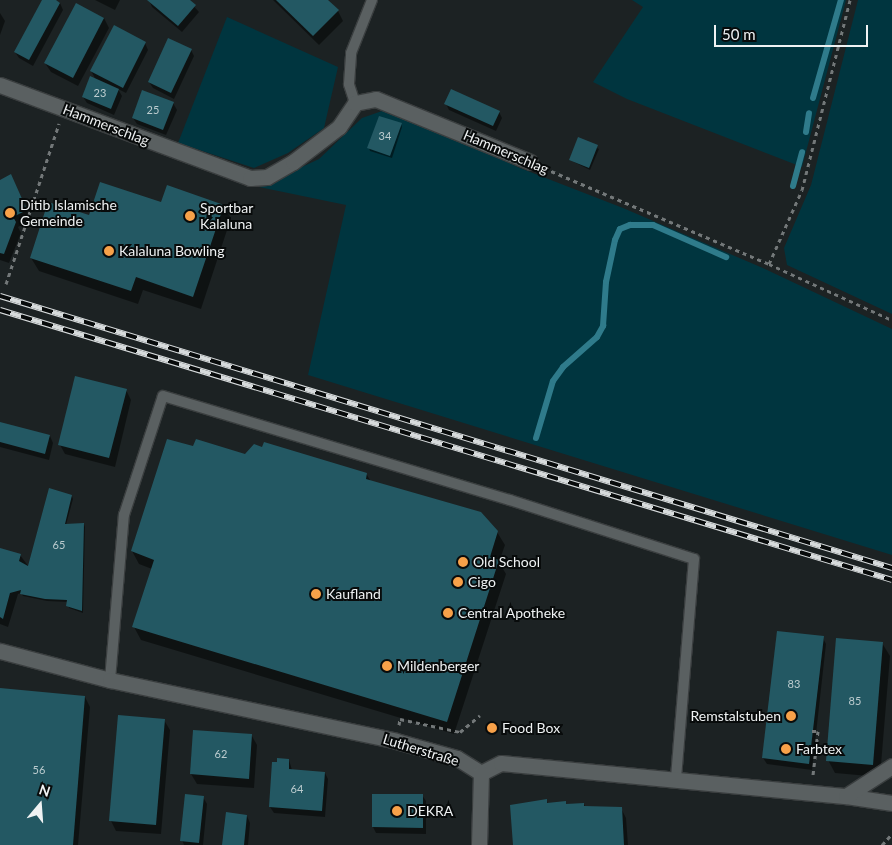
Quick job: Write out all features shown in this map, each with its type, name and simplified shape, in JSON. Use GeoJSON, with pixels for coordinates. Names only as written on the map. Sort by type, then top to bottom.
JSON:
{"type":"FeatureCollection","features":[{"type":"Feature","properties":{"kind":"street","name":"Hammerschlag"},"geometry":{"type":"LineString","coordinates":[[0,85],[250,178],[267,178],[339,127],[355,103],[376,99],[530,162]]}},
{"type":"Feature","properties":{"kind":"street","name":"Lutherstraße"},"geometry":{"type":"LineString","coordinates":[[0,651],[110,680],[396,741],[457,758],[481,773]]}},
{"type":"Feature","properties":{"kind":"street"},"geometry":{"type":"LineString","coordinates":[[479,845],[481,773],[501,763],[846,796],[892,803]]}},
{"type":"Feature","properties":{"kind":"street"},"geometry":{"type":"LineString","coordinates":[[846,796],[892,766]]}},
{"type":"Feature","properties":{"kind":"lane"},"geometry":{"type":"LineString","coordinates":[[355,103],[349,84],[351,53],[372,0]]}},
{"type":"Feature","properties":{"kind":"lane"},"geometry":{"type":"LineString","coordinates":[[110,680],[124,515],[163,396],[510,500],[694,559],[676,779]]}},
{"type":"Feature","properties":{"kind":"path"},"geometry":{"type":"LineString","coordinates":[[769,264],[802,190],[850,0]]}},
{"type":"Feature","properties":{"kind":"path"},"geometry":{"type":"LineString","coordinates":[[6,284],[64,110]]}},
{"type":"Feature","properties":{"kind":"path","name":"Hammerschlag"},"geometry":{"type":"LineString","coordinates":[[530,162],[769,264],[892,320]]}},
{"type":"Feature","properties":{"kind":"path"},"geometry":{"type":"LineString","coordinates":[[396,741],[400,719],[460,732],[480,715]]}},
{"type":"Feature","properties":{"kind":"path"},"geometry":{"type":"LineString","coordinates":[[812,731],[818,731],[812,793]]}},
{"type":"Feature","properties":{"kind":"path"},"geometry":{"type":"LineString","coordinates":[[882,845],[892,834]]}},
{"type":"Feature","properties":{"kind":"shaded area"},"geometry":{"type":"Polygon","coordinates":[[[632,0],[846,0],[802,167],[627,99],[593,82],[643,7],[632,0]]]}},
{"type":"Feature","properties":{"kind":"shaded area"},"geometry":{"type":"Polygon","coordinates":[[[858,0],[892,0],[892,314],[787,265],[784,248],[811,185],[858,0]]]}},
{"type":"Feature","properties":{"kind":"shaded area"},"geometry":{"type":"Polygon","coordinates":[[[227,17],[338,67],[324,128],[288,153],[254,168],[178,143],[227,17]]]}},
{"type":"Feature","properties":{"kind":"shaded area"},"geometry":{"type":"Polygon","coordinates":[[[382,111],[416,121],[520,168],[623,208],[765,269],[892,329],[892,555],[308,375],[346,205],[259,187],[319,159],[362,118],[382,111]]]}},
{"type":"Feature","properties":{"kind":"building"},"geometry":{"type":"Polygon","coordinates":[[[42,0],[56,0],[60,3],[29,60],[14,52],[42,0]]]}},
{"type":"Feature","properties":{"kind":"building"},"geometry":{"type":"Polygon","coordinates":[[[147,0],[190,0],[196,5],[178,26],[147,0]]]}},
{"type":"Feature","properties":{"kind":"building"},"geometry":{"type":"Polygon","coordinates":[[[276,0],[328,0],[339,10],[313,36],[276,0]]]}},
{"type":"Feature","properties":{"kind":"building"},"geometry":{"type":"Polygon","coordinates":[[[76,3],[104,18],[73,78],[44,63],[76,3]]]}},
{"type":"Feature","properties":{"kind":"building"},"geometry":{"type":"Polygon","coordinates":[[[114,25],[146,42],[123,88],[90,71],[114,25]]]}},
{"type":"Feature","properties":{"kind":"building"},"geometry":{"type":"Polygon","coordinates":[[[168,38],[192,49],[171,93],[148,82],[168,38]]]}},
{"type":"Feature","properties":{"kind":"building"},"geometry":{"type":"Polygon","coordinates":[[[90,76],[119,89],[111,109],[82,97],[90,76]]]}},
{"type":"Feature","properties":{"kind":"building"},"geometry":{"type":"Polygon","coordinates":[[[451,89],[500,111],[493,126],[444,104],[451,89]]]}},
{"type":"Feature","properties":{"kind":"building"},"geometry":{"type":"Polygon","coordinates":[[[142,90],[174,102],[163,130],[132,118],[142,90]]]}},
{"type":"Feature","properties":{"kind":"building"},"geometry":{"type":"Polygon","coordinates":[[[379,116],[402,123],[390,156],[367,148],[379,116]]]}},
{"type":"Feature","properties":{"kind":"building"},"geometry":{"type":"Polygon","coordinates":[[[578,137],[598,145],[589,168],[569,160],[578,137]]]}},
{"type":"Feature","properties":{"kind":"building","name":"Ditib Islamische Gemeinde"},"geometry":{"type":"Polygon","coordinates":[[[11,174],[27,210],[13,217],[16,222],[4,254],[0,253],[0,180],[11,174]]]}},
{"type":"Feature","properties":{"kind":"building"},"geometry":{"type":"Polygon","coordinates":[[[100,182],[161,202],[167,185],[224,205],[193,297],[136,277],[131,291],[30,258],[48,202],[89,215],[100,182]]]}},
{"type":"Feature","properties":{"kind":"building"},"geometry":{"type":"Polygon","coordinates":[[[75,376],[127,389],[109,458],[58,445],[75,376]]]}},
{"type":"Feature","properties":{"kind":"building"},"geometry":{"type":"Polygon","coordinates":[[[0,422],[50,435],[45,454],[0,442],[0,422]]]}},
{"type":"Feature","properties":{"kind":"building","name":"Kaufland"},"geometry":{"type":"Polygon","coordinates":[[[167,439],[193,446],[196,439],[245,454],[254,444],[262,447],[264,442],[367,473],[366,479],[481,512],[498,531],[490,557],[499,560],[447,722],[132,627],[154,560],[131,551],[167,439]]]}},
{"type":"Feature","properties":{"kind":"building"},"geometry":{"type":"Polygon","coordinates":[[[49,488],[72,495],[65,524],[84,523],[82,611],[66,606],[67,600],[45,599],[20,594],[21,590],[10,593],[3,619],[0,617],[0,548],[21,554],[19,561],[28,566],[49,488]]]}},
{"type":"Feature","properties":{"kind":"building"},"geometry":{"type":"Polygon","coordinates":[[[777,631],[824,636],[809,764],[762,758],[777,631]]]}},
{"type":"Feature","properties":{"kind":"building"},"geometry":{"type":"Polygon","coordinates":[[[836,638],[883,642],[873,765],[826,761],[836,638]]]}},
{"type":"Feature","properties":{"kind":"building"},"geometry":{"type":"Polygon","coordinates":[[[0,688],[85,696],[73,845],[0,845],[0,688]]]}},
{"type":"Feature","properties":{"kind":"building"},"geometry":{"type":"Polygon","coordinates":[[[118,715],[165,719],[156,825],[109,821],[118,715]]]}},
{"type":"Feature","properties":{"kind":"building"},"geometry":{"type":"Polygon","coordinates":[[[193,730],[252,734],[249,779],[190,774],[193,730]]]}},
{"type":"Feature","properties":{"kind":"building"},"geometry":{"type":"Polygon","coordinates":[[[277,758],[289,759],[289,769],[325,772],[322,811],[269,807],[272,762],[277,762],[277,758]]]}},
{"type":"Feature","properties":{"kind":"building"},"geometry":{"type":"Polygon","coordinates":[[[185,794],[204,796],[199,843],[180,841],[185,794]]]}},
{"type":"Feature","properties":{"kind":"building","name":"DEKRA"},"geometry":{"type":"Polygon","coordinates":[[[372,794],[423,794],[423,828],[372,827],[372,794]]]}},
{"type":"Feature","properties":{"kind":"building"},"geometry":{"type":"Polygon","coordinates":[[[547,799],[547,803],[566,801],[566,804],[584,803],[584,806],[622,807],[624,845],[513,845],[510,805],[547,799]]]}},
{"type":"Feature","properties":{"kind":"building"},"geometry":{"type":"Polygon","coordinates":[[[226,812],[247,815],[244,845],[222,845],[226,812]]]}},
{"type":"Feature","properties":{"kind":"waterway"},"geometry":{"type":"LineString","coordinates":[[813,98],[841,0]]}},
{"type":"Feature","properties":{"kind":"waterway"},"geometry":{"type":"LineString","coordinates":[[806,132],[809,113]]}},
{"type":"Feature","properties":{"kind":"waterway"},"geometry":{"type":"LineString","coordinates":[[793,186],[802,152]]}},
{"type":"Feature","properties":{"kind":"waterway"},"geometry":{"type":"LineString","coordinates":[[536,438],[553,381],[563,367],[597,337],[603,326],[606,282],[615,240],[620,229],[630,225],[653,225],[726,257]]}},
{"type":"Feature","properties":{"kind":"railway"},"geometry":{"type":"LineString","coordinates":[[0,296],[892,568]]}},
{"type":"Feature","properties":{"kind":"railway"},"geometry":{"type":"LineString","coordinates":[[0,310],[892,580]]}},
{"type":"Feature","properties":{"kind":"place","name":"Ditib Islamische Gemeinde"},"geometry":{"type":"Point","coordinates":[10,213]}},
{"type":"Feature","properties":{"kind":"place","name":"Sportbar Kalaluna"},"geometry":{"type":"Point","coordinates":[190,216]}},
{"type":"Feature","properties":{"kind":"place","name":"Kalaluna Bowling"},"geometry":{"type":"Point","coordinates":[109,251]}},
{"type":"Feature","properties":{"kind":"place","name":"Old School"},"geometry":{"type":"Point","coordinates":[463,562]}},
{"type":"Feature","properties":{"kind":"place","name":"Cigo"},"geometry":{"type":"Point","coordinates":[458,582]}},
{"type":"Feature","properties":{"kind":"place","name":"Kaufland"},"geometry":{"type":"Point","coordinates":[316,594]}},
{"type":"Feature","properties":{"kind":"place","name":"Central Apotheke"},"geometry":{"type":"Point","coordinates":[448,613]}},
{"type":"Feature","properties":{"kind":"place","name":"Mildenberger"},"geometry":{"type":"Point","coordinates":[387,666]}},
{"type":"Feature","properties":{"kind":"place","name":"Remstalstuben"},"geometry":{"type":"Point","coordinates":[791,716]}},
{"type":"Feature","properties":{"kind":"place","name":"Food Box"},"geometry":{"type":"Point","coordinates":[492,728]}},
{"type":"Feature","properties":{"kind":"place","name":"Farbtex"},"geometry":{"type":"Point","coordinates":[786,749]}},
{"type":"Feature","properties":{"kind":"place","name":"DEKRA"},"geometry":{"type":"Point","coordinates":[397,811]}}]}
